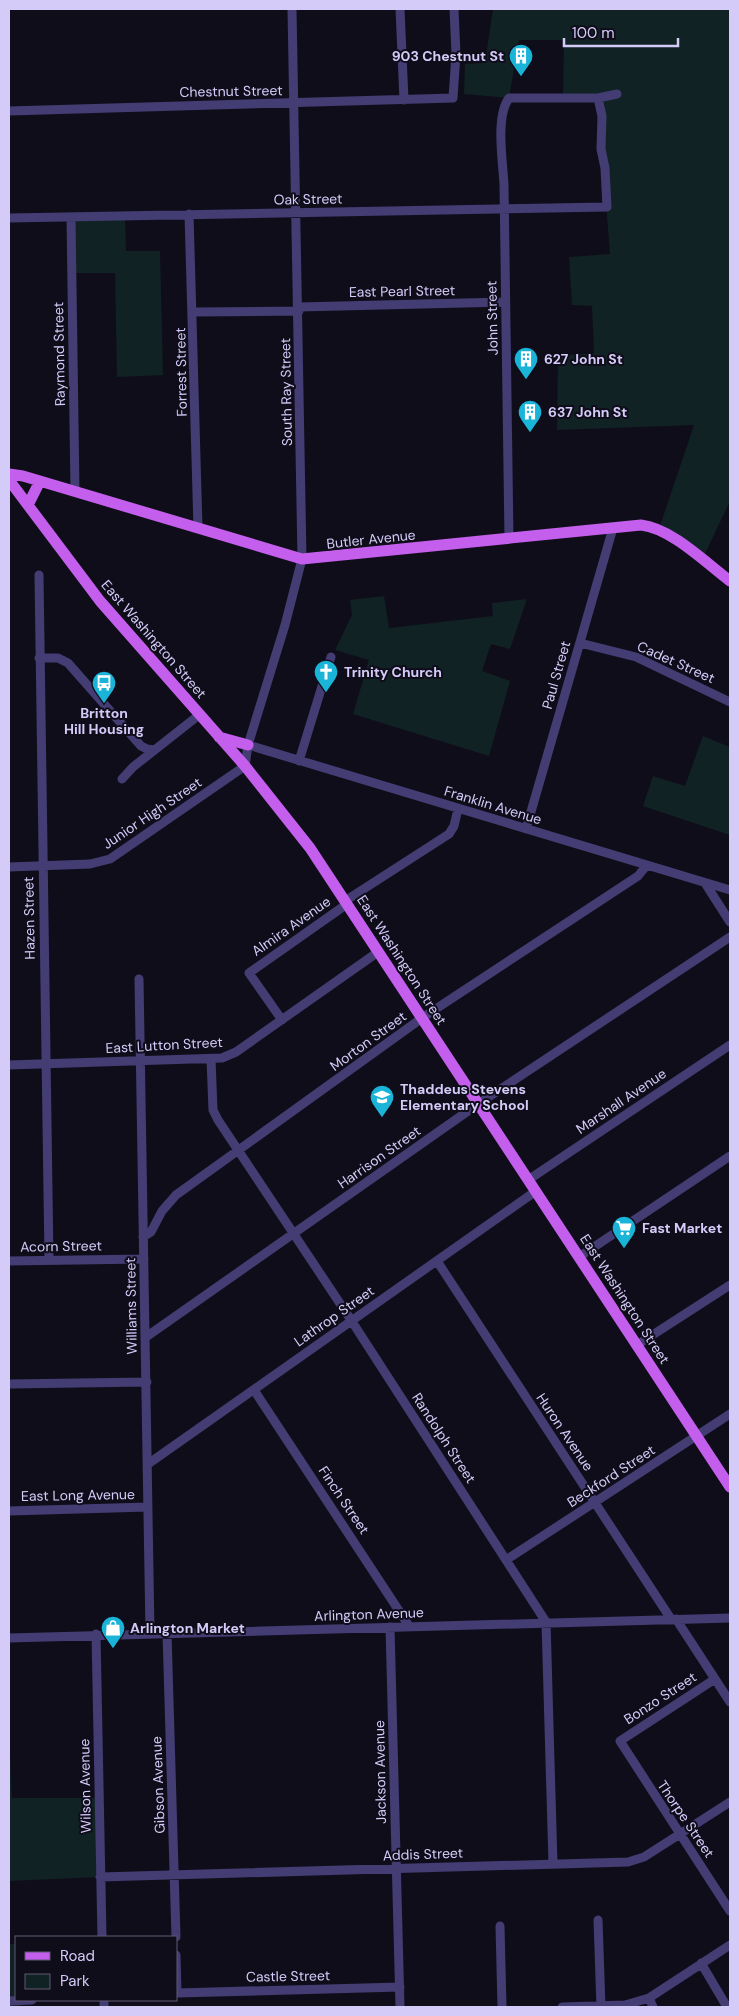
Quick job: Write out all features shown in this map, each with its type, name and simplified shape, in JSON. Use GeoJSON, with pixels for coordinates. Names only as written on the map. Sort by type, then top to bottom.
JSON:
{"type":"FeatureCollection","features":[{"type":"Feature","properties":{"kind":"main road","name":"Butler Avenue"},"geometry":{"type":"LineString","coordinates":[[9,474],[75,491],[302,559],[509,540],[640,525],[659,529],[730,581]]}},
{"type":"Feature","properties":{"kind":"main road","name":"East Washington Street"},"geometry":{"type":"LineString","coordinates":[[9,480],[100,601],[245,766],[295,827],[730,1487]]}},
{"type":"Feature","properties":{"kind":"main road"},"geometry":{"type":"LineString","coordinates":[[28,505],[40,481]]}},
{"type":"Feature","properties":{"kind":"main road"},"geometry":{"type":"LineString","coordinates":[[219,736],[248,745]]}},
{"type":"Feature","properties":{"kind":"street","name":"South Ray Street"},"geometry":{"type":"LineString","coordinates":[[245,766],[248,745],[288,616],[302,559],[299,308],[292,9]]}},
{"type":"Feature","properties":{"kind":"street"},"geometry":{"type":"LineString","coordinates":[[400,9],[404,100]]}},
{"type":"Feature","properties":{"kind":"street","name":"Chestnut Street"},"geometry":{"type":"LineString","coordinates":[[9,111],[453,98],[456,54],[454,9]]}},
{"type":"Feature","properties":{"kind":"street"},"geometry":{"type":"LineString","coordinates":[[598,98],[617,94]]}},
{"type":"Feature","properties":{"kind":"street","name":"John Street"},"geometry":{"type":"LineString","coordinates":[[509,540],[503,109],[509,98],[598,98]]}},
{"type":"Feature","properties":{"kind":"street","name":"Oak Street"},"geometry":{"type":"LineString","coordinates":[[9,218],[607,208],[605,168],[601,149],[602,116],[598,98]]}},
{"type":"Feature","properties":{"kind":"street","name":"Forrest Street"},"geometry":{"type":"LineString","coordinates":[[189,214],[194,312],[198,528]]}},
{"type":"Feature","properties":{"kind":"street","name":"Raymond Street"},"geometry":{"type":"LineString","coordinates":[[71,217],[75,491]]}},
{"type":"Feature","properties":{"kind":"street","name":"East Pearl Street"},"geometry":{"type":"LineString","coordinates":[[194,312],[505,302]]}},
{"type":"Feature","properties":{"kind":"street","name":"Paul Street"},"geometry":{"type":"LineString","coordinates":[[526,829],[612,528]]}},
{"type":"Feature","properties":{"kind":"street","name":"Hazen Street"},"geometry":{"type":"LineString","coordinates":[[39,575],[49,1260]]}},
{"type":"Feature","properties":{"kind":"street","name":"Cadet Street"},"geometry":{"type":"LineString","coordinates":[[580,643],[641,659],[730,702]]}},
{"type":"Feature","properties":{"kind":"street"},"geometry":{"type":"LineString","coordinates":[[299,760],[331,657]]}},
{"type":"Feature","properties":{"kind":"street"},"geometry":{"type":"LineString","coordinates":[[39,658],[58,658],[68,663],[143,748],[154,750]]}},
{"type":"Feature","properties":{"kind":"street"},"geometry":{"type":"LineString","coordinates":[[122,779],[154,750],[199,714]]}},
{"type":"Feature","properties":{"kind":"street","name":"Franklin Avenue"},"geometry":{"type":"LineString","coordinates":[[248,745],[730,890]]}},
{"type":"Feature","properties":{"kind":"street","name":"Junior High Street"},"geometry":{"type":"LineString","coordinates":[[9,866],[90,864],[110,859],[245,766]]}},
{"type":"Feature","properties":{"kind":"street","name":"Almira Avenue"},"geometry":{"type":"LineString","coordinates":[[282,1020],[249,973],[346,902],[449,834],[454,826],[458,809]]}},
{"type":"Feature","properties":{"kind":"street","name":"Morton Street"},"geometry":{"type":"LineString","coordinates":[[143,1237],[151,1232],[162,1211],[176,1195],[422,1018],[638,876],[647,865]]}},
{"type":"Feature","properties":{"kind":"street"},"geometry":{"type":"LineString","coordinates":[[706,882],[730,922]]}},
{"type":"Feature","properties":{"kind":"street","name":"Harrison Street"},"geometry":{"type":"LineString","coordinates":[[146,1337],[478,1104],[730,937]]}},
{"type":"Feature","properties":{"kind":"street","name":"East Lutton Street"},"geometry":{"type":"LineString","coordinates":[[9,1064],[211,1059],[231,1055],[378,952]]}},
{"type":"Feature","properties":{"kind":"street","name":"Williams Street"},"geometry":{"type":"LineString","coordinates":[[139,979],[150,1633]]}},
{"type":"Feature","properties":{"kind":"street","name":"Marshall Avenue"},"geometry":{"type":"LineString","coordinates":[[528,1180],[730,1045]]}},
{"type":"Feature","properties":{"kind":"street","name":"Randolph Street"},"geometry":{"type":"LineString","coordinates":[[211,1059],[215,1115],[351,1320],[546,1622]]}},
{"type":"Feature","properties":{"kind":"street"},"geometry":{"type":"LineString","coordinates":[[579,1257],[730,1156]]}},
{"type":"Feature","properties":{"kind":"street","name":"Lathrop Street"},"geometry":{"type":"LineString","coordinates":[[148,1464],[536,1191]]}},
{"type":"Feature","properties":{"kind":"street","name":"Acorn Street"},"geometry":{"type":"LineString","coordinates":[[9,1261],[144,1259]]}},
{"type":"Feature","properties":{"kind":"street","name":"Huron Avenue"},"geometry":{"type":"LineString","coordinates":[[437,1261],[595,1502],[730,1702]]}},
{"type":"Feature","properties":{"kind":"street"},"geometry":{"type":"LineString","coordinates":[[637,1345],[730,1285]]}},
{"type":"Feature","properties":{"kind":"street"},"geometry":{"type":"LineString","coordinates":[[9,1384],[147,1382]]}},
{"type":"Feature","properties":{"kind":"street","name":"Finch Street"},"geometry":{"type":"LineString","coordinates":[[254,1390],[409,1626]]}},
{"type":"Feature","properties":{"kind":"street","name":"Beckford Street"},"geometry":{"type":"LineString","coordinates":[[506,1560],[730,1414]]}},
{"type":"Feature","properties":{"kind":"street","name":"East Long Avenue"},"geometry":{"type":"LineString","coordinates":[[9,1511],[148,1507]]}},
{"type":"Feature","properties":{"kind":"street","name":"Arlington Avenue"},"geometry":{"type":"LineString","coordinates":[[9,1638],[96,1634],[730,1618]]}},
{"type":"Feature","properties":{"kind":"street"},"geometry":{"type":"LineString","coordinates":[[546,1622],[553,1864]]}},
{"type":"Feature","properties":{"kind":"street","name":"Jackson Avenue"},"geometry":{"type":"LineString","coordinates":[[390,1627],[400,2007]]}},
{"type":"Feature","properties":{"kind":"street","name":"Gibson Avenue"},"geometry":{"type":"LineString","coordinates":[[167,1633],[176,1936]]}},
{"type":"Feature","properties":{"kind":"street","name":"Wilson Avenue"},"geometry":{"type":"LineString","coordinates":[[96,1634],[102,1936]]}},
{"type":"Feature","properties":{"kind":"street","name":"Bonzo Street"},"geometry":{"type":"LineString","coordinates":[[620,1741],[716,1679]]}},
{"type":"Feature","properties":{"kind":"street","name":"Thorpe Street"},"geometry":{"type":"LineString","coordinates":[[620,1741],[730,1910]]}},
{"type":"Feature","properties":{"kind":"street","name":"Addis Street"},"geometry":{"type":"LineString","coordinates":[[100,1877],[637,1860],[730,1802]]}},
{"type":"Feature","properties":{"kind":"street"},"geometry":{"type":"LineString","coordinates":[[598,1920],[601,2007]]}},
{"type":"Feature","properties":{"kind":"street"},"geometry":{"type":"LineString","coordinates":[[500,1926],[502,2007]]}},
{"type":"Feature","properties":{"kind":"street"},"geometry":{"type":"LineString","coordinates":[[562,2007],[625,2005],[649,1998],[730,1945]]}},
{"type":"Feature","properties":{"kind":"street"},"geometry":{"type":"LineString","coordinates":[[701,1963],[727,2007]]}},
{"type":"Feature","properties":{"kind":"street","name":"Castle Street"},"geometry":{"type":"LineString","coordinates":[[178,1993],[400,1987]]}},
{"type":"Feature","properties":{"kind":"street"},"geometry":{"type":"LineString","coordinates":[[649,1998],[653,2007]]}},
{"type":"Feature","properties":{"kind":"green space"},"geometry":{"type":"Polygon","coordinates":[[[493,9],[730,9],[730,501],[702,560],[659,529],[694,425],[557,430],[558,356],[594,353],[592,306],[572,305],[569,257],[610,254],[598,99],[563,97],[564,40],[519,40],[509,98],[464,94],[465,64],[485,63],[493,9]]]}},
{"type":"Feature","properties":{"kind":"green space"},"geometry":{"type":"Polygon","coordinates":[[[125,216],[126,251],[160,251],[163,375],[117,377],[115,273],[72,273],[71,217],[125,216]]]}},
{"type":"Feature","properties":{"kind":"green space"},"geometry":{"type":"Polygon","coordinates":[[[384,596],[389,628],[493,616],[492,603],[527,599],[510,649],[491,644],[482,671],[510,681],[489,756],[353,714],[369,660],[335,650],[352,615],[350,600],[384,596]]]}},
{"type":"Feature","properties":{"kind":"green space"},"geometry":{"type":"Polygon","coordinates":[[[703,736],[730,747],[730,835],[643,806],[653,776],[685,786],[703,736]]]}},
{"type":"Feature","properties":{"kind":"green space"},"geometry":{"type":"Polygon","coordinates":[[[9,1731],[12,1798],[99,1798],[100,1877],[9,1881],[9,1731]]]}},
{"type":"Feature","properties":{"kind":"green space"},"geometry":{"type":"Polygon","coordinates":[[[9,1944],[15,1944],[15,2001],[20,2001],[20,2007],[9,2007],[9,1944]]]}},
{"type":"Feature","properties":{"kind":"place","name":"903 Chestnut St"},"geometry":{"type":"Point","coordinates":[521,77]}},
{"type":"Feature","properties":{"kind":"place","name":"627 John St"},"geometry":{"type":"Point","coordinates":[526,380]}},
{"type":"Feature","properties":{"kind":"place","name":"637 John St"},"geometry":{"type":"Point","coordinates":[530,433]}},
{"type":"Feature","properties":{"kind":"place","name":"Trinity Church"},"geometry":{"type":"Point","coordinates":[326,693]}},
{"type":"Feature","properties":{"kind":"place","name":"Britton Hill Housing"},"geometry":{"type":"Point","coordinates":[104,704]}},
{"type":"Feature","properties":{"kind":"place","name":"Thaddeus Stevens Elementary School"},"geometry":{"type":"Point","coordinates":[382,1118]}},
{"type":"Feature","properties":{"kind":"place","name":"Fast Market"},"geometry":{"type":"Point","coordinates":[624,1249]}},
{"type":"Feature","properties":{"kind":"place","name":"Arlington Market"},"geometry":{"type":"Point","coordinates":[113,1649]}}]}
